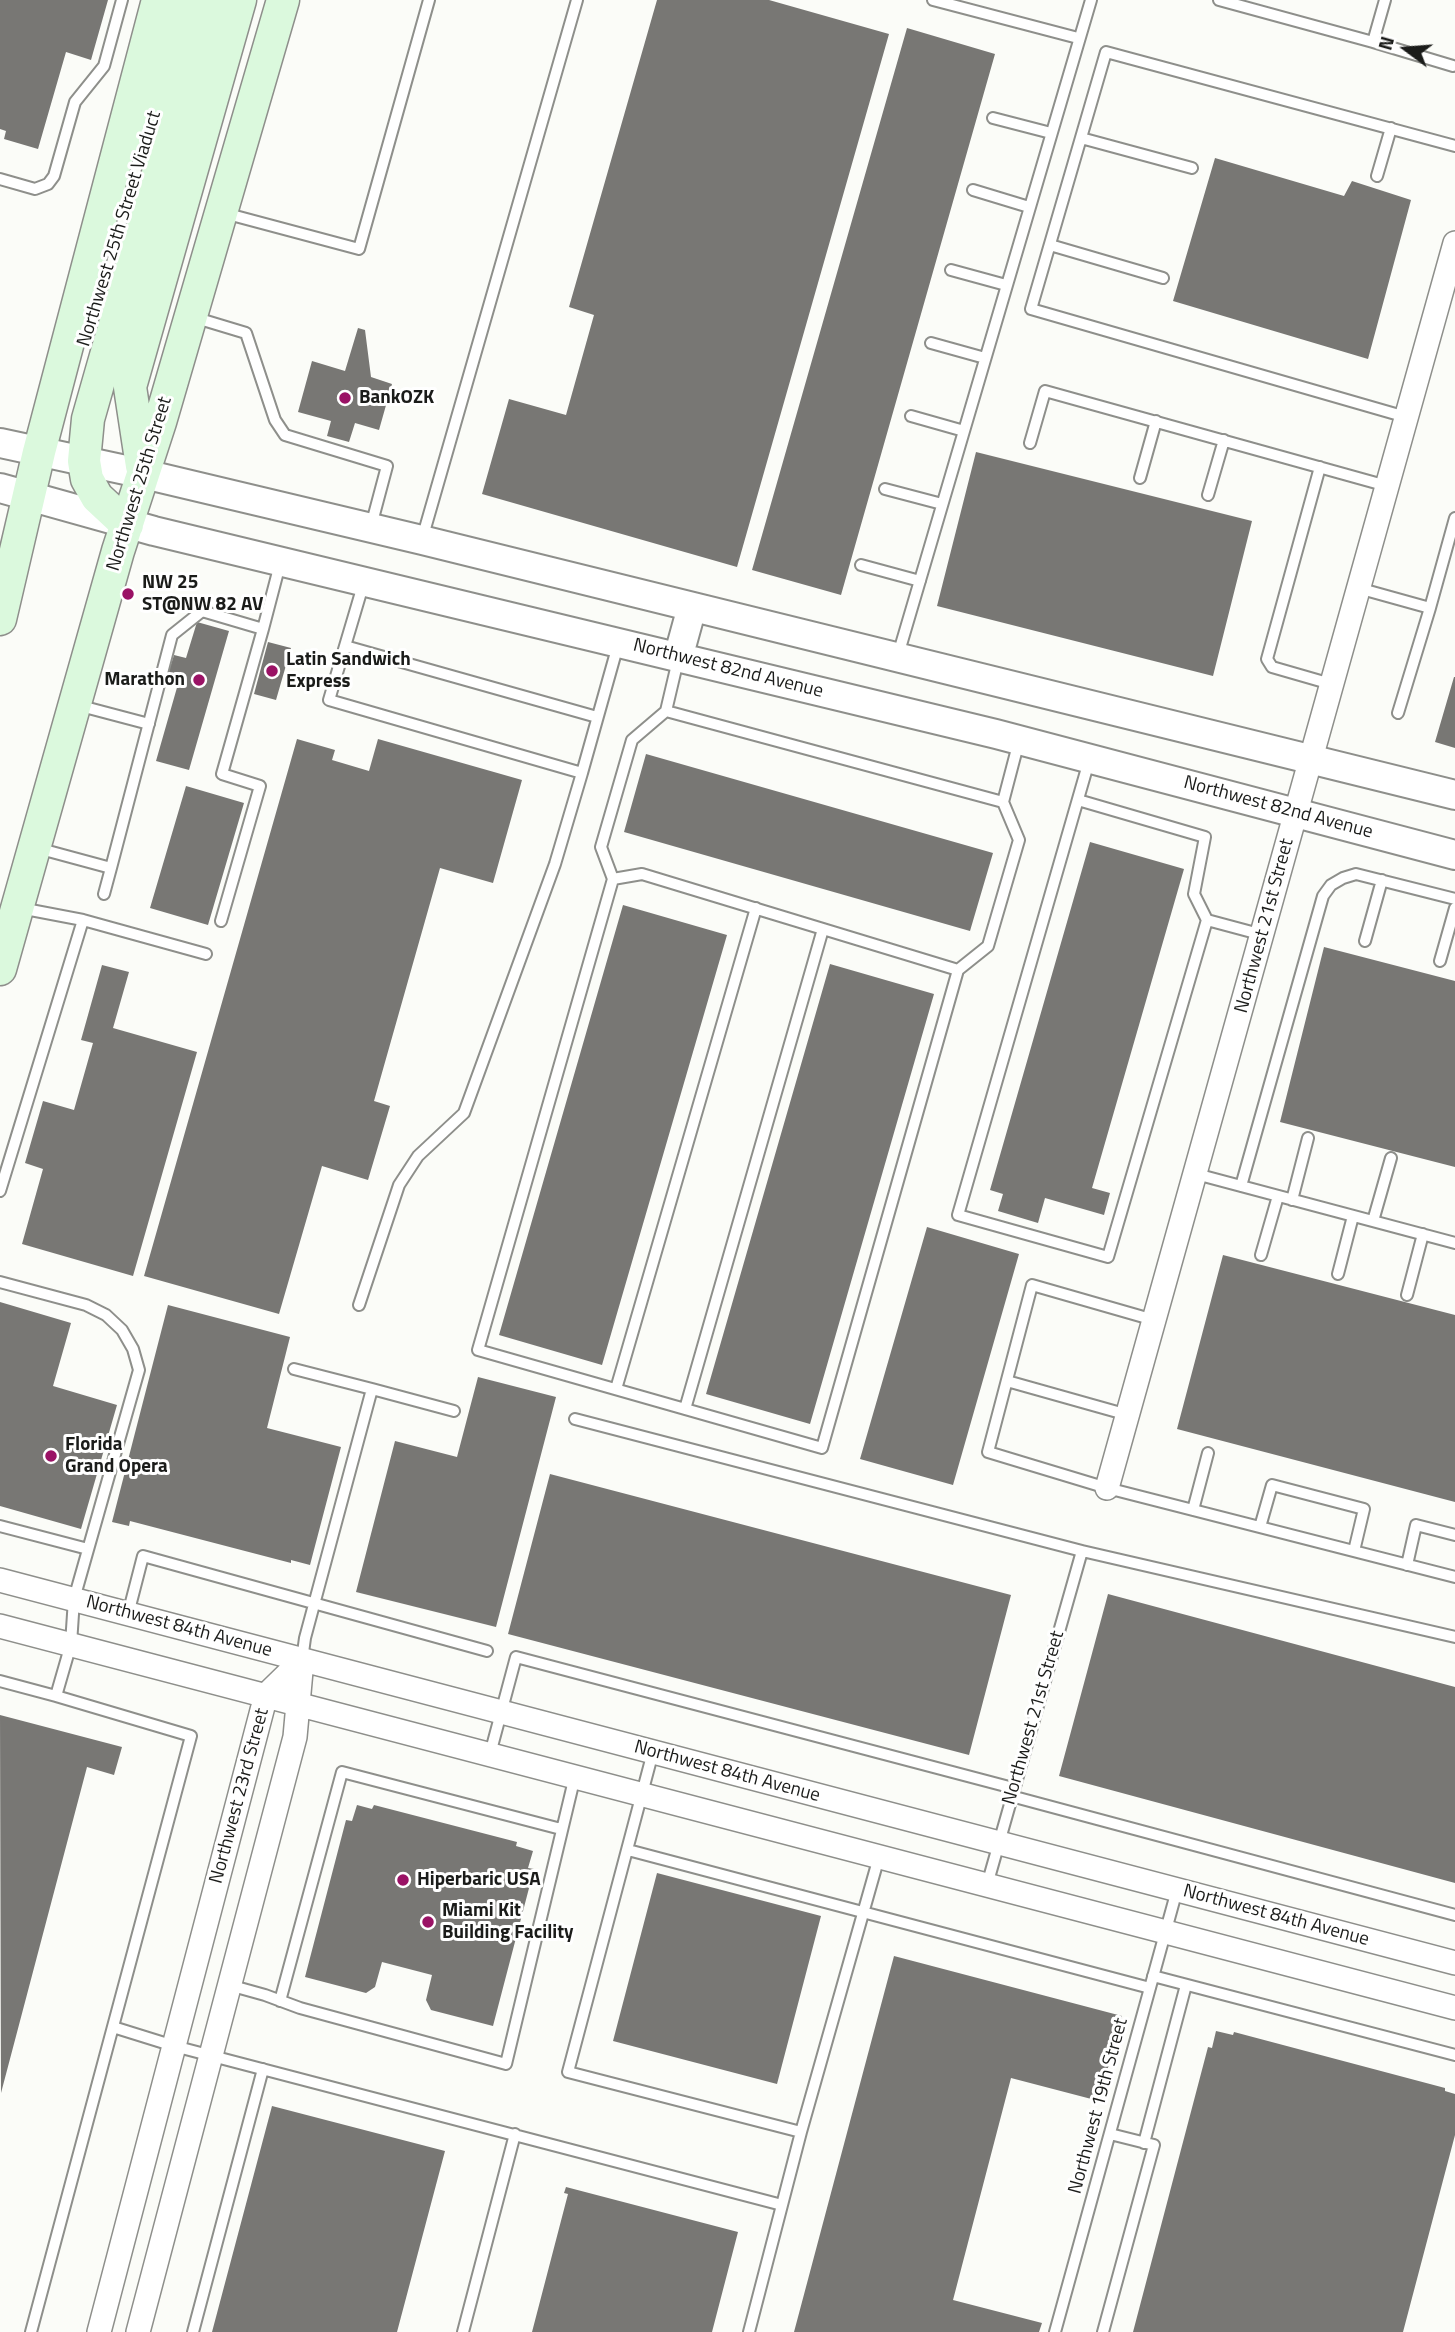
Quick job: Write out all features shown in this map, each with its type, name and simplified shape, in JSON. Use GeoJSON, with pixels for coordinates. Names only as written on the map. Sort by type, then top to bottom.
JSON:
{"type":"FeatureCollection","features":[{"type":"Feature","properties":{"kind":"main road"},"geometry":{"type":"LineString","coordinates":[[0,619],[14,493],[39,452],[158,0]]}},
{"type":"Feature","properties":{"kind":"main road","name":"Northwest 25th Street Viaduct"},"geometry":{"type":"LineString","coordinates":[[39,452],[70,395],[188,0]]}},
{"type":"Feature","properties":{"kind":"main road"},"geometry":{"type":"LineString","coordinates":[[127,525],[97,496],[87,479],[84,461],[89,419],[173,121],[186,96],[215,0]]}},
{"type":"Feature","properties":{"kind":"main road"},"geometry":{"type":"LineString","coordinates":[[144,474],[130,387],[240,0]]}},
{"type":"Feature","properties":{"kind":"main road","name":"Northwest 25th Street"},"geometry":{"type":"LineString","coordinates":[[0,968],[282,0]]}},
{"type":"Feature","properties":{"kind":"main road"},"geometry":{"type":"LineString","coordinates":[[171,59],[173,121]]}},
{"type":"Feature","properties":{"kind":"street","name":"Northwest 21st Street"},"geometry":{"type":"LineString","coordinates":[[1107,1488],[1455,243]]}},
{"type":"Feature","properties":{"kind":"street"},"geometry":{"type":"LineString","coordinates":[[0,443],[422,540],[1455,795]]}},
{"type":"Feature","properties":{"kind":"street","name":"Northwest 82nd Avenue"},"geometry":{"type":"LineString","coordinates":[[14,493],[127,525],[1019,740],[1455,855]]}},
{"type":"Feature","properties":{"kind":"street"},"geometry":{"type":"LineString","coordinates":[[678,658],[692,607]]}},
{"type":"Feature","properties":{"kind":"street","name":"Northwest 84th Avenue"},"geometry":{"type":"LineString","coordinates":[[0,1580],[1455,1963]]}},
{"type":"Feature","properties":{"kind":"street"},"geometry":{"type":"LineString","coordinates":[[0,1626],[1455,2008]]}},
{"type":"Feature","properties":{"kind":"street","name":"Northwest 23rd Street"},"geometry":{"type":"LineString","coordinates":[[99,2332],[266,1695],[302,1660]]}},
{"type":"Feature","properties":{"kind":"street","name":"Northwest 23rd Street"},"geometry":{"type":"LineString","coordinates":[[138,2332],[295,1737],[302,1660]]}},
{"type":"Feature","properties":{"kind":"lane"},"geometry":{"type":"LineString","coordinates":[[0,179],[36,188],[48,184],[54,176],[75,102],[104,66],[122,0]]}},
{"type":"Feature","properties":{"kind":"lane"},"geometry":{"type":"LineString","coordinates":[[221,212],[359,249],[429,0]]}},
{"type":"Feature","properties":{"kind":"lane"},"geometry":{"type":"LineString","coordinates":[[422,540],[578,0]]}},
{"type":"Feature","properties":{"kind":"lane"},"geometry":{"type":"LineString","coordinates":[[933,0],[1079,38]]}},
{"type":"Feature","properties":{"kind":"lane"},"geometry":{"type":"LineString","coordinates":[[897,658],[1091,0]]}},
{"type":"Feature","properties":{"kind":"lane"},"geometry":{"type":"LineString","coordinates":[[1219,0],[1453,66]]}},
{"type":"Feature","properties":{"kind":"lane"},"geometry":{"type":"LineString","coordinates":[[1373,42],[1385,0]]}},
{"type":"Feature","properties":{"kind":"lane"},"geometry":{"type":"LineString","coordinates":[[1406,417],[1031,309],[1106,52],[1455,146]]}},
{"type":"Feature","properties":{"kind":"lane"},"geometry":{"type":"LineString","coordinates":[[993,118],[1051,133]]}},
{"type":"Feature","properties":{"kind":"lane"},"geometry":{"type":"LineString","coordinates":[[1377,176],[1391,128]]}},
{"type":"Feature","properties":{"kind":"lane"},"geometry":{"type":"LineString","coordinates":[[1081,138],[1192,167]]}},
{"type":"Feature","properties":{"kind":"lane"},"geometry":{"type":"LineString","coordinates":[[973,190],[1029,207]]}},
{"type":"Feature","properties":{"kind":"lane"},"geometry":{"type":"LineString","coordinates":[[1050,245],[1163,278]]}},
{"type":"Feature","properties":{"kind":"lane"},"geometry":{"type":"LineString","coordinates":[[951,270],[1006,285]]}},
{"type":"Feature","properties":{"kind":"lane"},"geometry":{"type":"LineString","coordinates":[[191,316],[246,332],[275,420],[285,435],[387,466],[371,528]]}},
{"type":"Feature","properties":{"kind":"lane"},"geometry":{"type":"LineString","coordinates":[[931,343],[985,358]]}},
{"type":"Feature","properties":{"kind":"lane"},"geometry":{"type":"LineString","coordinates":[[1030,443],[1045,391],[1387,486]]}},
{"type":"Feature","properties":{"kind":"lane"},"geometry":{"type":"LineString","coordinates":[[911,416],[964,430]]}},
{"type":"Feature","properties":{"kind":"lane"},"geometry":{"type":"LineString","coordinates":[[1140,478],[1156,421]]}},
{"type":"Feature","properties":{"kind":"lane"},"geometry":{"type":"LineString","coordinates":[[1208,495],[1224,440]]}},
{"type":"Feature","properties":{"kind":"lane"},"geometry":{"type":"LineString","coordinates":[[1320,467],[1267,659],[1272,667],[1331,684]]}},
{"type":"Feature","properties":{"kind":"lane"},"geometry":{"type":"LineString","coordinates":[[885,489],[942,504]]}},
{"type":"Feature","properties":{"kind":"lane"},"geometry":{"type":"LineString","coordinates":[[1398,713],[1455,518]]}},
{"type":"Feature","properties":{"kind":"lane"},"geometry":{"type":"LineString","coordinates":[[220,921],[260,786],[222,774],[281,562]]}},
{"type":"Feature","properties":{"kind":"lane"},"geometry":{"type":"LineString","coordinates":[[861,565],[920,581]]}},
{"type":"Feature","properties":{"kind":"lane"},"geometry":{"type":"LineString","coordinates":[[364,582],[329,700],[582,773]]}},
{"type":"Feature","properties":{"kind":"lane"},"geometry":{"type":"LineString","coordinates":[[1358,588],[1430,608]]}},
{"type":"Feature","properties":{"kind":"lane"},"geometry":{"type":"LineString","coordinates":[[104,894],[172,635],[202,611],[263,629]]}},
{"type":"Feature","properties":{"kind":"lane"},"geometry":{"type":"LineString","coordinates":[[359,1305],[399,1185],[418,1156],[464,1113],[555,864],[618,643]]}},
{"type":"Feature","properties":{"kind":"lane"},"geometry":{"type":"LineString","coordinates":[[345,646],[597,717]]}},
{"type":"Feature","properties":{"kind":"lane"},"geometry":{"type":"LineString","coordinates":[[678,658],[666,711],[632,740],[601,847],[613,879],[478,1350],[822,1448],[958,970],[988,946],[1019,840],[1003,802],[1019,740]]}},
{"type":"Feature","properties":{"kind":"lane"},"geometry":{"type":"LineString","coordinates":[[75,705],[149,724]]}},
{"type":"Feature","properties":{"kind":"lane"},"geometry":{"type":"LineString","coordinates":[[666,711],[1003,802]]}},
{"type":"Feature","properties":{"kind":"lane"},"geometry":{"type":"LineString","coordinates":[[1078,800],[1205,837],[1194,894],[1207,920],[1108,1257],[958,1215],[1090,758]]}},
{"type":"Feature","properties":{"kind":"lane"},"geometry":{"type":"LineString","coordinates":[[34,847],[111,869]]}},
{"type":"Feature","properties":{"kind":"lane"},"geometry":{"type":"LineString","coordinates":[[613,879],[642,874],[958,970]]}},
{"type":"Feature","properties":{"kind":"lane"},"geometry":{"type":"LineString","coordinates":[[1241,1186],[1323,896],[1331,885],[1356,874],[1455,899]]}},
{"type":"Feature","properties":{"kind":"lane"},"geometry":{"type":"LineString","coordinates":[[1365,941],[1382,880]]}},
{"type":"Feature","properties":{"kind":"lane"},"geometry":{"type":"LineString","coordinates":[[18,908],[83,920],[206,954]]}},
{"type":"Feature","properties":{"kind":"lane"},"geometry":{"type":"LineString","coordinates":[[616,1389],[756,908]]}},
{"type":"Feature","properties":{"kind":"lane"},"geometry":{"type":"LineString","coordinates":[[1440,961],[1455,908]]}},
{"type":"Feature","properties":{"kind":"lane"},"geometry":{"type":"LineString","coordinates":[[0,1191],[83,920]]}},
{"type":"Feature","properties":{"kind":"lane"},"geometry":{"type":"LineString","coordinates":[[1207,920],[1263,935]]}},
{"type":"Feature","properties":{"kind":"lane"},"geometry":{"type":"LineString","coordinates":[[685,1409],[823,929]]}},
{"type":"Feature","properties":{"kind":"lane"},"geometry":{"type":"LineString","coordinates":[[1292,1199],[1308,1139]]}},
{"type":"Feature","properties":{"kind":"lane"},"geometry":{"type":"LineString","coordinates":[[1373,1221],[1391,1158]]}},
{"type":"Feature","properties":{"kind":"lane"},"geometry":{"type":"LineString","coordinates":[[1196,1174],[1455,1243]]}},
{"type":"Feature","properties":{"kind":"lane"},"geometry":{"type":"LineString","coordinates":[[1261,1255],[1278,1196]]}},
{"type":"Feature","properties":{"kind":"lane"},"geometry":{"type":"LineString","coordinates":[[1338,1274],[1353,1216]]}},
{"type":"Feature","properties":{"kind":"lane"},"geometry":{"type":"LineString","coordinates":[[1407,1295],[1423,1234]]}},
{"type":"Feature","properties":{"kind":"lane"},"geometry":{"type":"LineString","coordinates":[[0,1282],[86,1305],[106,1315],[122,1330],[133,1349],[139,1370],[74,1599],[71,1644],[56,1696]]}},
{"type":"Feature","properties":{"kind":"lane"},"geometry":{"type":"LineString","coordinates":[[1154,1320],[1032,1285],[988,1452],[1107,1488],[1455,1577]]}},
{"type":"Feature","properties":{"kind":"lane"},"geometry":{"type":"LineString","coordinates":[[294,1369],[454,1411]]}},
{"type":"Feature","properties":{"kind":"lane"},"geometry":{"type":"LineString","coordinates":[[1007,1381],[1128,1415]]}},
{"type":"Feature","properties":{"kind":"lane"},"geometry":{"type":"LineString","coordinates":[[302,1660],[305,1638],[372,1389]]}},
{"type":"Feature","properties":{"kind":"lane"},"geometry":{"type":"LineString","coordinates":[[575,1419],[1082,1551],[1455,1637]]}},
{"type":"Feature","properties":{"kind":"lane"},"geometry":{"type":"LineString","coordinates":[[1193,1510],[1208,1453]]}},
{"type":"Feature","properties":{"kind":"lane"},"geometry":{"type":"LineString","coordinates":[[1260,1527],[1272,1485],[1364,1509],[1354,1551]]}},
{"type":"Feature","properties":{"kind":"lane"},"geometry":{"type":"LineString","coordinates":[[1407,1565],[1416,1525],[1455,1535]]}},
{"type":"Feature","properties":{"kind":"lane"},"geometry":{"type":"LineString","coordinates":[[0,1526],[88,1549]]}},
{"type":"Feature","properties":{"kind":"lane","name":"Northwest 21st Street"},"geometry":{"type":"LineString","coordinates":[[987,1885],[1082,1551]]}},
{"type":"Feature","properties":{"kind":"lane"},"geometry":{"type":"LineString","coordinates":[[128,1614],[143,1556],[487,1651]]}},
{"type":"Feature","properties":{"kind":"lane"},"geometry":{"type":"LineString","coordinates":[[490,1754],[516,1657],[1455,1915]]}},
{"type":"Feature","properties":{"kind":"lane"},"geometry":{"type":"LineString","coordinates":[[0,1681],[191,1735],[31,2332]]}},
{"type":"Feature","properties":{"kind":"lane"},"geometry":{"type":"LineString","coordinates":[[653,1752],[568,2072],[802,2132]]}},
{"type":"Feature","properties":{"kind":"lane"},"geometry":{"type":"LineString","coordinates":[[280,2001],[342,1772],[561,1829]]}},
{"type":"Feature","properties":{"kind":"lane"},"geometry":{"type":"LineString","coordinates":[[229,1985],[300,2008],[506,2064],[575,1776]]}},
{"type":"Feature","properties":{"kind":"lane"},"geometry":{"type":"LineString","coordinates":[[628,1850],[1150,1988]]}},
{"type":"Feature","properties":{"kind":"lane"},"geometry":{"type":"LineString","coordinates":[[749,2332],[879,1857]]}},
{"type":"Feature","properties":{"kind":"lane","name":"Northwest 19th Street"},"geometry":{"type":"LineString","coordinates":[[1055,2332],[1177,1890]]}},
{"type":"Feature","properties":{"kind":"lane"},"geometry":{"type":"LineString","coordinates":[[1153,1976],[1455,2055]]}},
{"type":"Feature","properties":{"kind":"lane"},"geometry":{"type":"LineString","coordinates":[[1144,2143],[1186,1985]]}},
{"type":"Feature","properties":{"kind":"lane"},"geometry":{"type":"LineString","coordinates":[[113,2027],[174,2046],[782,2204]]}},
{"type":"Feature","properties":{"kind":"lane"},"geometry":{"type":"LineString","coordinates":[[193,2332],[263,2069]]}},
{"type":"Feature","properties":{"kind":"lane"},"geometry":{"type":"LineString","coordinates":[[463,2332],[515,2134]]}},
{"type":"Feature","properties":{"kind":"lane"},"geometry":{"type":"LineString","coordinates":[[1103,2332],[1154,2145],[1110,2134]]}},
{"type":"Feature","properties":{"kind":"building"},"geometry":{"type":"Polygon","coordinates":[[[0,0],[108,0],[91,60],[66,52],[38,149],[4,139],[6,131],[0,129],[0,0]]]}},
{"type":"Feature","properties":{"kind":"building"},"geometry":{"type":"Polygon","coordinates":[[[657,0],[769,0],[889,34],[737,567],[482,494],[509,399],[566,415],[594,315],[569,307],[657,0]]]}},
{"type":"Feature","properties":{"kind":"building"},"geometry":{"type":"Polygon","coordinates":[[[907,28],[995,54],[841,595],[752,570],[907,28]]]}},
{"type":"Feature","properties":{"kind":"building"},"geometry":{"type":"Polygon","coordinates":[[[1215,158],[1344,196],[1352,181],[1411,200],[1368,359],[1173,301],[1215,158]]]}},
{"type":"Feature","properties":{"kind":"building","name":"BankOZK"},"geometry":{"type":"Polygon","coordinates":[[[358,328],[365,330],[371,377],[392,384],[379,430],[355,423],[349,442],[327,436],[331,421],[298,412],[312,361],[345,371],[358,328]]]}},
{"type":"Feature","properties":{"kind":"building"},"geometry":{"type":"Polygon","coordinates":[[[976,452],[1252,521],[1213,676],[937,606],[976,452]]]}},
{"type":"Feature","properties":{"kind":"building"},"geometry":{"type":"Polygon","coordinates":[[[197,622],[229,631],[189,770],[156,761],[178,684],[166,680],[174,655],[186,658],[197,622]]]}},
{"type":"Feature","properties":{"kind":"building","name":"Latin Sandwich Express"},"geometry":{"type":"Polygon","coordinates":[[[268,642],[291,648],[276,700],[254,694],[268,642]]]}},
{"type":"Feature","properties":{"kind":"building"},"geometry":{"type":"Polygon","coordinates":[[[1455,677],[1455,748],[1435,742],[1455,677]]]}},
{"type":"Feature","properties":{"kind":"building"},"geometry":{"type":"Polygon","coordinates":[[[297,739],[335,750],[332,760],[369,771],[378,739],[522,780],[493,883],[440,868],[374,1101],[390,1106],[368,1180],[322,1166],[279,1314],[144,1276],[297,739]]]}},
{"type":"Feature","properties":{"kind":"building"},"geometry":{"type":"Polygon","coordinates":[[[646,754],[993,853],[970,931],[624,832],[646,754]]]}},
{"type":"Feature","properties":{"kind":"building"},"geometry":{"type":"Polygon","coordinates":[[[186,786],[244,803],[208,925],[150,908],[186,786]]]}},
{"type":"Feature","properties":{"kind":"building"},"geometry":{"type":"Polygon","coordinates":[[[1090,842],[1184,869],[1092,1188],[1110,1193],[1104,1215],[1045,1198],[1038,1223],[998,1211],[1003,1194],[990,1190],[1090,842]]]}},
{"type":"Feature","properties":{"kind":"building"},"geometry":{"type":"Polygon","coordinates":[[[623,905],[727,935],[602,1365],[499,1335],[623,905]]]}},
{"type":"Feature","properties":{"kind":"building"},"geometry":{"type":"Polygon","coordinates":[[[1324,947],[1455,981],[1455,1167],[1280,1122],[1324,947]]]}},
{"type":"Feature","properties":{"kind":"building"},"geometry":{"type":"Polygon","coordinates":[[[830,964],[934,994],[810,1424],[706,1394],[830,964]]]}},
{"type":"Feature","properties":{"kind":"building"},"geometry":{"type":"Polygon","coordinates":[[[102,965],[129,972],[113,1028],[197,1052],[133,1276],[22,1244],[43,1169],[25,1163],[43,1101],[74,1110],[93,1043],[81,1040],[102,965]]]}},
{"type":"Feature","properties":{"kind":"building"},"geometry":{"type":"Polygon","coordinates":[[[927,1227],[1019,1254],[953,1485],[860,1459],[927,1227]]]}},
{"type":"Feature","properties":{"kind":"building"},"geometry":{"type":"Polygon","coordinates":[[[1223,1255],[1455,1315],[1455,1502],[1177,1429],[1223,1255]]]}},
{"type":"Feature","properties":{"kind":"building","name":"Florida Grand Opera"},"geometry":{"type":"Polygon","coordinates":[[[0,1302],[71,1323],[53,1386],[117,1405],[81,1529],[0,1506],[0,1302]]]}},
{"type":"Feature","properties":{"kind":"building"},"geometry":{"type":"Polygon","coordinates":[[[168,1305],[290,1337],[267,1428],[341,1447],[310,1565],[291,1560],[291,1563],[130,1521],[129,1526],[112,1522],[168,1305]]]}},
{"type":"Feature","properties":{"kind":"building"},"geometry":{"type":"Polygon","coordinates":[[[478,1377],[556,1397],[496,1627],[356,1592],[395,1441],[457,1457],[478,1377]]]}},
{"type":"Feature","properties":{"kind":"building"},"geometry":{"type":"Polygon","coordinates":[[[550,1474],[1011,1595],[969,1755],[508,1634],[550,1474]]]}},
{"type":"Feature","properties":{"kind":"building"},"geometry":{"type":"Polygon","coordinates":[[[1108,1594],[1455,1687],[1455,1883],[1059,1776],[1108,1594]]]}},
{"type":"Feature","properties":{"kind":"building"},"geometry":{"type":"Polygon","coordinates":[[[0,1715],[122,1747],[114,1775],[87,1767],[1,2093],[0,1715]]]}},
{"type":"Feature","properties":{"kind":"building"},"geometry":{"type":"Polygon","coordinates":[[[357,1805],[372,1809],[374,1805],[517,1842],[516,1846],[533,1851],[528,1868],[534,1869],[493,2026],[431,2010],[426,2000],[432,1975],[382,1962],[375,1987],[366,1993],[305,1977],[346,1820],[352,1821],[357,1805]]]}},
{"type":"Feature","properties":{"kind":"building"},"geometry":{"type":"Polygon","coordinates":[[[657,1873],[821,1916],[777,2084],[613,2041],[657,1873]]]}},
{"type":"Feature","properties":{"kind":"building"},"geometry":{"type":"Polygon","coordinates":[[[894,1956],[1122,2016],[1099,2101],[1011,2078],[953,2300],[1042,2323],[1039,2332],[794,2332],[894,1956]]]}},
{"type":"Feature","properties":{"kind":"building"},"geometry":{"type":"Polygon","coordinates":[[[1216,2031],[1233,2035],[1234,2032],[1445,2088],[1445,2091],[1455,2094],[1455,2135],[1403,2332],[1133,2332],[1208,2047],[1212,2048],[1216,2031]]]}},
{"type":"Feature","properties":{"kind":"building"},"geometry":{"type":"Polygon","coordinates":[[[272,2106],[445,2151],[397,2332],[212,2332],[272,2106]]]}},
{"type":"Feature","properties":{"kind":"building"},"geometry":{"type":"Polygon","coordinates":[[[566,2187],[738,2232],[712,2332],[532,2332],[568,2194],[564,2193],[566,2187]]]}},
{"type":"Feature","properties":{"kind":"place","name":"BankOZK"},"geometry":{"type":"Point","coordinates":[345,398]}},
{"type":"Feature","properties":{"kind":"place","name":"NW 25 ST@NW 82 AV"},"geometry":{"type":"Point","coordinates":[128,594]}},
{"type":"Feature","properties":{"kind":"place","name":"Latin Sandwich Express"},"geometry":{"type":"Point","coordinates":[272,671]}},
{"type":"Feature","properties":{"kind":"place","name":"Marathon"},"geometry":{"type":"Point","coordinates":[199,680]}},
{"type":"Feature","properties":{"kind":"place","name":"Florida Grand Opera"},"geometry":{"type":"Point","coordinates":[51,1456]}},
{"type":"Feature","properties":{"kind":"place","name":"Hiperbaric USA"},"geometry":{"type":"Point","coordinates":[403,1880]}},
{"type":"Feature","properties":{"kind":"place","name":"Miami Kit Building Facility"},"geometry":{"type":"Point","coordinates":[428,1922]}}]}
